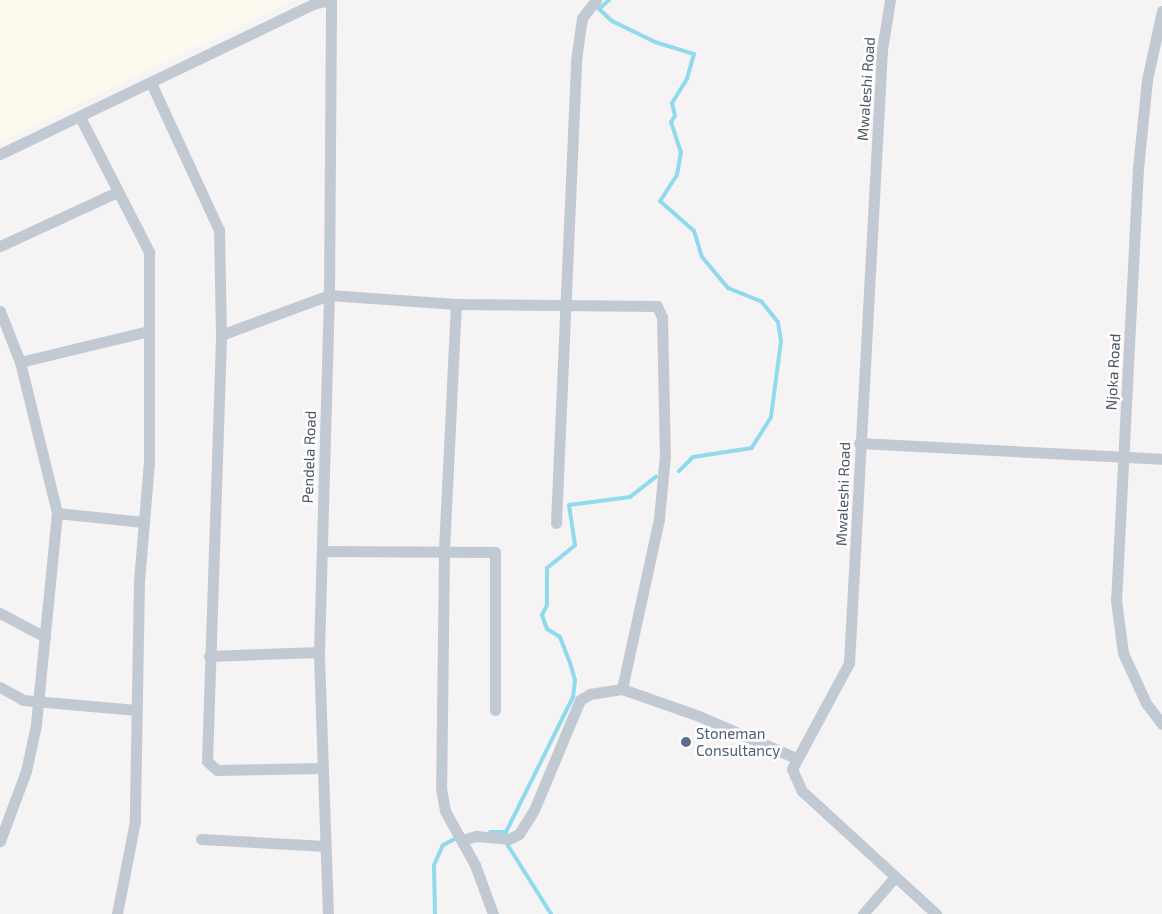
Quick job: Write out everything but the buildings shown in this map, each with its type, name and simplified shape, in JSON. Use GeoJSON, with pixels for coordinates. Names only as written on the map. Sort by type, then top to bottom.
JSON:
{"type":"FeatureCollection","features":[{"type":"Feature","properties":{"kind":"street"},"geometry":{"type":"LineString","coordinates":[[0,154],[80,118],[312,4],[331,0]]}},
{"type":"Feature","properties":{"kind":"street","name":"Pendela Road"},"geometry":{"type":"LineString","coordinates":[[328,914],[324,846],[319,652],[329,295],[331,0]]}},
{"type":"Feature","properties":{"kind":"street"},"geometry":{"type":"LineString","coordinates":[[556,523],[576,60],[582,18],[596,0]]}},
{"type":"Feature","properties":{"kind":"street","name":"Mwaleshi Road"},"geometry":{"type":"LineString","coordinates":[[796,758],[838,689],[849,663],[882,50],[890,0]]}},
{"type":"Feature","properties":{"kind":"street","name":"Njoka Road"},"geometry":{"type":"LineString","coordinates":[[1162,11],[1148,80],[1138,168],[1116,600],[1123,653],[1146,703],[1162,724]]}},
{"type":"Feature","properties":{"kind":"street"},"geometry":{"type":"LineString","coordinates":[[151,83],[219,230],[221,335],[209,656],[210,769],[322,768]]}},
{"type":"Feature","properties":{"kind":"street"},"geometry":{"type":"LineString","coordinates":[[80,118],[149,252],[149,462],[144,522],[136,710],[135,821],[117,914]]}},
{"type":"Feature","properties":{"kind":"street"},"geometry":{"type":"LineString","coordinates":[[0,246],[117,192]]}},
{"type":"Feature","properties":{"kind":"street"},"geometry":{"type":"LineString","coordinates":[[221,335],[329,295],[456,304],[564,307],[634,303],[657,306],[662,317],[665,455],[659,519],[622,689]]}},
{"type":"Feature","properties":{"kind":"street"},"geometry":{"type":"LineString","coordinates":[[456,304],[444,552],[441,788],[445,811],[462,840],[493,914]]}},
{"type":"Feature","properties":{"kind":"street"},"geometry":{"type":"LineString","coordinates":[[0,312],[20,362],[57,513],[40,701],[26,771],[0,841]]}},
{"type":"Feature","properties":{"kind":"street"},"geometry":{"type":"LineString","coordinates":[[20,362],[149,331]]}},
{"type":"Feature","properties":{"kind":"street"},"geometry":{"type":"LineString","coordinates":[[860,443],[1162,459]]}},
{"type":"Feature","properties":{"kind":"street"},"geometry":{"type":"LineString","coordinates":[[57,513],[144,522]]}},
{"type":"Feature","properties":{"kind":"street"},"geometry":{"type":"LineString","coordinates":[[322,551],[495,552],[495,710]]}},
{"type":"Feature","properties":{"kind":"street"},"geometry":{"type":"LineString","coordinates":[[0,613],[45,637]]}},
{"type":"Feature","properties":{"kind":"street"},"geometry":{"type":"LineString","coordinates":[[209,656],[319,652]]}},
{"type":"Feature","properties":{"kind":"street"},"geometry":{"type":"LineString","coordinates":[[0,686],[23,700],[136,710]]}},
{"type":"Feature","properties":{"kind":"street"},"geometry":{"type":"LineString","coordinates":[[462,840],[476,836],[509,839],[519,834],[534,810],[580,700],[622,689],[699,716],[796,758],[792,769],[802,791],[894,878],[936,914]]}},
{"type":"Feature","properties":{"kind":"street"},"geometry":{"type":"LineString","coordinates":[[201,839],[324,846]]}},
{"type":"Feature","properties":{"kind":"street"},"geometry":{"type":"LineString","coordinates":[[863,914],[894,878]]}},
{"type":"Feature","properties":{"kind":"shaded area"},"geometry":{"type":"Polygon","coordinates":[[[0,0],[294,0],[0,142],[0,0]]]}},
{"type":"Feature","properties":{"kind":"waterway"},"geometry":{"type":"LineString","coordinates":[[609,0],[599,9],[612,21],[655,42],[694,54],[687,79],[672,103],[675,116],[671,122],[681,152],[677,175],[660,201],[694,231],[702,257],[728,288],[761,301],[778,322],[781,341],[771,417],[752,448],[693,457],[679,471]]}},
{"type":"Feature","properties":{"kind":"waterway"},"geometry":{"type":"LineString","coordinates":[[490,832],[506,832],[573,697],[575,680],[570,663],[560,637],[547,629],[542,615],[547,605],[547,568],[575,545],[569,505],[630,497],[656,477]]}},
{"type":"Feature","properties":{"kind":"waterway"},"geometry":{"type":"LineString","coordinates":[[435,914],[434,865],[443,845],[457,838]]}},
{"type":"Feature","properties":{"kind":"waterway"},"geometry":{"type":"LineString","coordinates":[[507,844],[551,914]]}},
{"type":"Feature","properties":{"kind":"place","name":"Stoneman Consultancy"},"geometry":{"type":"Point","coordinates":[686,742]}}]}
